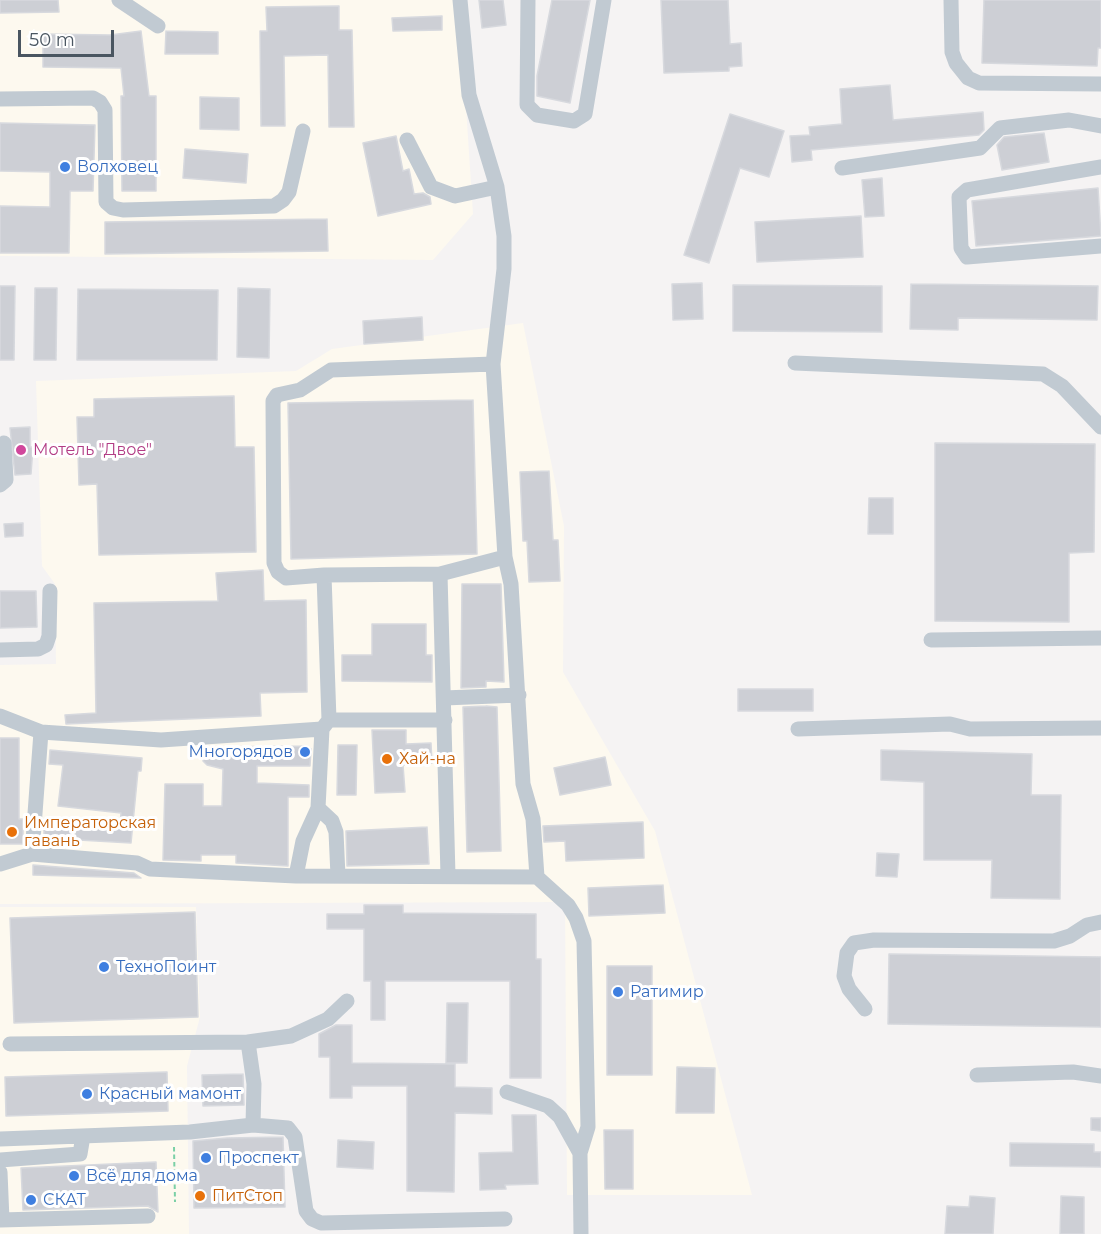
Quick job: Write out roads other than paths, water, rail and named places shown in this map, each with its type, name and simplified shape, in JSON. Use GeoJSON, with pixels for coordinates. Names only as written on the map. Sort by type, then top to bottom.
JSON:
{"type":"FeatureCollection","features":[{"type":"Feature","properties":{"kind":"street"},"geometry":{"type":"LineString","coordinates":[[119,0],[158,26]]}},
{"type":"Feature","properties":{"kind":"street"},"geometry":{"type":"LineString","coordinates":[[460,0],[469,95],[497,187],[504,236],[504,258],[493,364],[505,556],[512,584],[523,784],[533,819],[537,877]]}},
{"type":"Feature","properties":{"kind":"street"},"geometry":{"type":"LineString","coordinates":[[528,0],[527,105],[537,115],[574,122],[585,114],[604,0]]}},
{"type":"Feature","properties":{"kind":"street"},"geometry":{"type":"LineString","coordinates":[[951,0],[952,52],[961,71],[968,78],[979,83],[1101,84]]}},
{"type":"Feature","properties":{"kind":"street"},"geometry":{"type":"LineString","coordinates":[[0,99],[93,98],[100,102],[105,110],[106,202],[113,208],[123,210],[274,206],[289,192],[303,131]]}},
{"type":"Feature","properties":{"kind":"street"},"geometry":{"type":"LineString","coordinates":[[842,168],[980,148],[1000,128],[1069,120],[1101,126]]}},
{"type":"Feature","properties":{"kind":"street"},"geometry":{"type":"LineString","coordinates":[[407,140],[431,187],[455,196],[497,187]]}},
{"type":"Feature","properties":{"kind":"street"},"geometry":{"type":"LineString","coordinates":[[1101,167],[967,190],[959,197],[961,248],[967,257],[1101,246]]}},
{"type":"Feature","properties":{"kind":"street"},"geometry":{"type":"LineString","coordinates":[[795,363],[1043,374],[1062,386],[1101,427]]}},
{"type":"Feature","properties":{"kind":"street"},"geometry":{"type":"LineString","coordinates":[[493,364],[331,370],[300,390],[277,395],[271,410],[274,562],[278,572],[286,578],[324,575],[440,574],[505,556]]}},
{"type":"Feature","properties":{"kind":"street"},"geometry":{"type":"LineString","coordinates":[[0,485],[6,480],[4,442]]}},
{"type":"Feature","properties":{"kind":"street"},"geometry":{"type":"LineString","coordinates":[[440,574],[448,876]]}},
{"type":"Feature","properties":{"kind":"street"},"geometry":{"type":"LineString","coordinates":[[296,876],[303,841],[318,808],[325,725],[324,575]]}},
{"type":"Feature","properties":{"kind":"street"},"geometry":{"type":"LineString","coordinates":[[0,650],[38,649],[46,645],[49,636],[50,591]]}},
{"type":"Feature","properties":{"kind":"street"},"geometry":{"type":"LineString","coordinates":[[931,640],[1101,638]]}},
{"type":"Feature","properties":{"kind":"street"},"geometry":{"type":"LineString","coordinates":[[444,698],[519,695]]}},
{"type":"Feature","properties":{"kind":"street"},"geometry":{"type":"LineString","coordinates":[[0,716],[42,732],[161,740],[325,725],[445,720]]}},
{"type":"Feature","properties":{"kind":"street"},"geometry":{"type":"LineString","coordinates":[[798,729],[951,724],[970,729],[1101,729]]}},
{"type":"Feature","properties":{"kind":"street"},"geometry":{"type":"LineString","coordinates":[[32,854],[42,732]]}},
{"type":"Feature","properties":{"kind":"street"},"geometry":{"type":"LineString","coordinates":[[318,808],[332,821],[336,832],[338,876]]}},
{"type":"Feature","properties":{"kind":"street"},"geometry":{"type":"LineString","coordinates":[[0,864],[32,854],[137,862],[150,869],[296,876],[537,877],[568,905],[576,918],[584,941],[588,1127],[580,1153],[581,1234]]}},
{"type":"Feature","properties":{"kind":"street"},"geometry":{"type":"LineString","coordinates":[[865,1009],[849,989],[844,976],[847,953],[854,943],[874,940],[1054,940],[1070,936],[1087,925],[1101,922]]}},
{"type":"Feature","properties":{"kind":"street"},"geometry":{"type":"LineString","coordinates":[[10,1044],[248,1042],[291,1036],[328,1019],[347,1001]]}},
{"type":"Feature","properties":{"kind":"street"},"geometry":{"type":"LineString","coordinates":[[248,1042],[254,1084],[253,1125]]}},
{"type":"Feature","properties":{"kind":"street"},"geometry":{"type":"LineString","coordinates":[[977,1075],[1073,1072],[1101,1076]]}},
{"type":"Feature","properties":{"kind":"street"},"geometry":{"type":"LineString","coordinates":[[507,1092],[548,1106],[560,1117],[580,1153]]}},
{"type":"Feature","properties":{"kind":"street"},"geometry":{"type":"LineString","coordinates":[[0,1139],[174,1132],[253,1125],[288,1128],[293,1131],[306,1211],[312,1219],[321,1223],[505,1219]]}},
{"type":"Feature","properties":{"kind":"street"},"geometry":{"type":"LineString","coordinates":[[0,1160],[80,1154],[83,1136]]}},
{"type":"Feature","properties":{"kind":"street"},"geometry":{"type":"LineString","coordinates":[[0,1172],[1,1220],[148,1216]]}},
{"type":"Feature","properties":{"kind":"place","name":"Волховец"},"geometry":{"type":"Point","coordinates":[65,167]}},
{"type":"Feature","properties":{"kind":"place","name":"Мотель \"Двое\""},"geometry":{"type":"Point","coordinates":[21,450]}},
{"type":"Feature","properties":{"kind":"place","name":"Многорядов"},"geometry":{"type":"Point","coordinates":[305,752]}},
{"type":"Feature","properties":{"kind":"place","name":"Хай-на"},"geometry":{"type":"Point","coordinates":[387,759]}},
{"type":"Feature","properties":{"kind":"place","name":"Императорская гавань"},"geometry":{"type":"Point","coordinates":[12,832]}},
{"type":"Feature","properties":{"kind":"place","name":"ТехноПоинт"},"geometry":{"type":"Point","coordinates":[104,967]}},
{"type":"Feature","properties":{"kind":"place","name":"Ратимир"},"geometry":{"type":"Point","coordinates":[618,992]}},
{"type":"Feature","properties":{"kind":"place","name":"Красный мамонт"},"geometry":{"type":"Point","coordinates":[87,1094]}},
{"type":"Feature","properties":{"kind":"place","name":"Проспект"},"geometry":{"type":"Point","coordinates":[206,1158]}},
{"type":"Feature","properties":{"kind":"place","name":"Всё для дома"},"geometry":{"type":"Point","coordinates":[74,1176]}},
{"type":"Feature","properties":{"kind":"place","name":"ПитСтоп"},"geometry":{"type":"Point","coordinates":[200,1196]}},
{"type":"Feature","properties":{"kind":"place","name":"СКАТ"},"geometry":{"type":"Point","coordinates":[31,1200]}}]}
